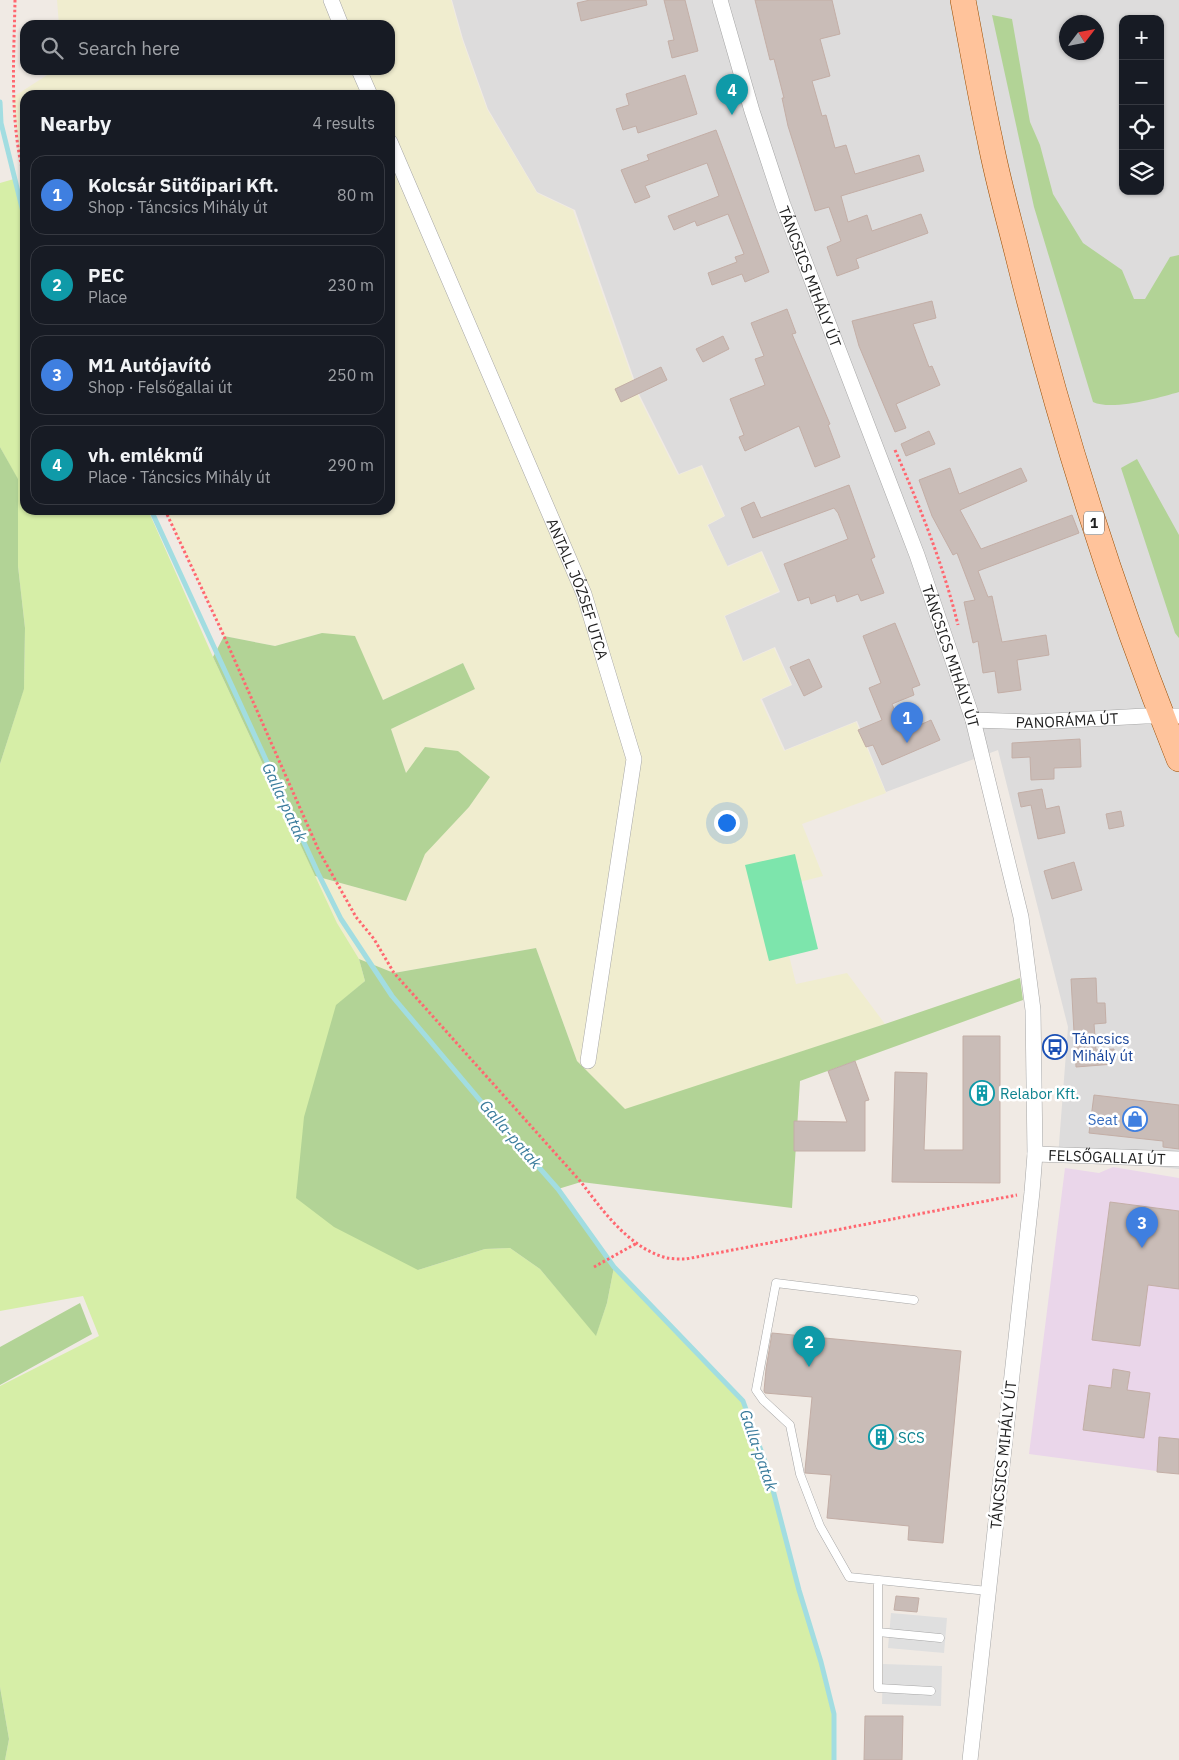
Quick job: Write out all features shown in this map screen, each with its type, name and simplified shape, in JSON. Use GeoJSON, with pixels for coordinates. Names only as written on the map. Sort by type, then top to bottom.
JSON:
{"type":"FeatureCollection","features":[{"type":"Feature","properties":{"kind":"main road","name":"1"},"geometry":{"type":"LineString","coordinates":[[963,0],[990,143],[1067,440],[1108,564],[1170,716],[1179,759]]}},
{"type":"Feature","properties":{"kind":"street"},"geometry":{"type":"LineString","coordinates":[[331,0],[339,20]]}},
{"type":"Feature","properties":{"kind":"street","name":"TÁNCSICS MIHÁLY ÚT"},"geometry":{"type":"LineString","coordinates":[[720,0],[752,111],[783,205],[917,555],[973,720],[1021,917],[1033,1010],[1035,1154],[970,1760]]}},
{"type":"Feature","properties":{"kind":"street"},"geometry":{"type":"LineString","coordinates":[[361,75],[368,90]]}},
{"type":"Feature","properties":{"kind":"street","name":"ANTALL JÓZSEF UTCA"},"geometry":{"type":"LineString","coordinates":[[395,154],[584,594],[634,759],[588,1061]]}},
{"type":"Feature","properties":{"kind":"street","name":"PANORÁMA ÚT"},"geometry":{"type":"LineString","coordinates":[[973,720],[1034,722],[1170,716]]}},
{"type":"Feature","properties":{"kind":"street","name":"FELSŐGALLAI ÚT"},"geometry":{"type":"LineString","coordinates":[[1035,1154],[1179,1160]]}},
{"type":"Feature","properties":{"kind":"lane"},"geometry":{"type":"LineString","coordinates":[[914,1300],[776,1283],[756,1390],[763,1400],[790,1425],[800,1474],[820,1526],[849,1577],[988,1591]]}},
{"type":"Feature","properties":{"kind":"lane"},"geometry":{"type":"LineString","coordinates":[[878,1580],[878,1688],[931,1691]]}},
{"type":"Feature","properties":{"kind":"lane"},"geometry":{"type":"LineString","coordinates":[[878,1632],[940,1638]]}},
{"type":"Feature","properties":{"kind":"path"},"geometry":{"type":"LineString","coordinates":[[15,0],[13,97],[20,158]]}},
{"type":"Feature","properties":{"kind":"path"},"geometry":{"type":"LineString","coordinates":[[167,515],[224,636],[319,851],[356,917],[374,939],[394,973],[581,1182],[599,1206],[623,1231],[637,1242],[654,1253],[668,1258],[686,1259],[1032,1192]]}},
{"type":"Feature","properties":{"kind":"path"},"geometry":{"type":"LineString","coordinates":[[594,1267],[637,1242]]}},
{"type":"Feature","properties":{"kind":"shaded area"},"geometry":{"type":"Polygon","coordinates":[[[57,0],[451,0],[462,39],[487,109],[537,193],[573,210],[639,397],[678,475],[701,466],[724,516],[707,525],[728,567],[761,552],[779,591],[724,616],[743,662],[774,648],[791,685],[760,699],[784,751],[856,722],[886,793],[802,824],[823,876],[773,889],[796,984],[847,973],[885,1024],[625,1110],[577,1061],[536,948],[394,973],[359,959],[337,923],[315,876],[406,901],[424,854],[469,807],[489,777],[406,773],[391,729],[475,689],[463,663],[383,700],[322,633],[275,646],[224,636],[167,515],[395,515],[395,90],[24,90],[47,75],[395,75],[395,20],[59,20],[57,0]]]}},
{"type":"Feature","properties":{"kind":"shaded area"},"geometry":{"type":"Polygon","coordinates":[[[452,0],[1179,0],[1179,1169],[1058,1157],[1068,1027],[998,750],[886,792],[857,721],[785,750],[762,699],[792,685],[775,647],[743,661],[725,616],[780,592],[762,551],[727,566],[708,525],[725,516],[702,465],[679,474],[640,396],[575,210],[537,192],[488,109],[463,39],[452,0]]]}},
{"type":"Feature","properties":{"kind":"shaded area"},"geometry":{"type":"Polygon","coordinates":[[[20,92],[20,158],[13,97],[20,92]]]}},
{"type":"Feature","properties":{"kind":"shaded area"},"geometry":{"type":"Polygon","coordinates":[[[1113,1167],[1179,1178],[1179,1474],[1029,1454],[1065,1168],[1099,1173],[1113,1167]]]}},
{"type":"Feature","properties":{"kind":"shaded area"},"geometry":{"type":"Polygon","coordinates":[[[891,1613],[947,1618],[944,1653],[888,1648],[891,1613]]]}},
{"type":"Feature","properties":{"kind":"shaded area"},"geometry":{"type":"Polygon","coordinates":[[[883,1664],[942,1666],[941,1706],[882,1704],[883,1664]]]}},
{"type":"Feature","properties":{"kind":"green space"},"geometry":{"type":"Polygon","coordinates":[[[992,15],[1012,19],[1030,122],[1040,145],[1053,194],[1083,243],[1122,270],[1134,299],[1145,299],[1170,257],[1179,255],[1179,392],[1123,404],[1112,405],[1093,402],[1034,207],[992,15]]]}},
{"type":"Feature","properties":{"kind":"green space"},"geometry":{"type":"Polygon","coordinates":[[[14,179],[20,201],[20,515],[150,515],[213,657],[337,923],[359,959],[365,981],[336,1006],[418,1270],[485,1249],[510,1248],[540,1269],[596,1335],[607,1303],[614,1267],[743,1401],[767,1467],[799,1590],[821,1662],[834,1714],[834,1760],[5,1760],[9,1739],[0,1687],[0,1386],[99,1336],[83,1296],[0,1311],[0,764],[24,688],[25,628],[18,566],[18,480],[0,447],[0,183],[14,179]]]}},
{"type":"Feature","properties":{"kind":"green space"},"geometry":{"type":"Polygon","coordinates":[[[0,447],[18,479],[18,566],[25,628],[24,689],[0,764],[0,447]]]}},
{"type":"Feature","properties":{"kind":"green space"},"geometry":{"type":"Polygon","coordinates":[[[1137,459],[1179,535],[1179,638],[1175,633],[1121,468],[1137,459]]]}},
{"type":"Feature","properties":{"kind":"green space"},"geometry":{"type":"Polygon","coordinates":[[[322,633],[355,636],[383,700],[463,663],[475,689],[391,729],[406,773],[425,747],[458,751],[490,777],[469,807],[425,854],[406,901],[315,876],[213,657],[224,636],[275,646],[322,633]]]}},
{"type":"Feature","properties":{"kind":"green space"},"geometry":{"type":"Polygon","coordinates":[[[795,854],[818,949],[769,961],[745,865],[795,854]]]}},
{"type":"Feature","properties":{"kind":"green space"},"geometry":{"type":"Polygon","coordinates":[[[536,948],[577,1061],[625,1109],[1020,978],[1023,1000],[800,1081],[792,1208],[581,1182],[558,1189],[614,1267],[607,1303],[596,1336],[540,1269],[510,1248],[485,1249],[418,1270],[334,1227],[296,1198],[304,1117],[336,1005],[365,981],[359,959],[394,973],[536,948]]]}},
{"type":"Feature","properties":{"kind":"green space"},"geometry":{"type":"Polygon","coordinates":[[[80,1303],[92,1334],[0,1385],[0,1347],[80,1303]]]}},
{"type":"Feature","properties":{"kind":"green space"},"geometry":{"type":"Polygon","coordinates":[[[0,1687],[9,1739],[5,1760],[0,1760],[0,1687]]]}},
{"type":"Feature","properties":{"kind":"building"},"geometry":{"type":"Polygon","coordinates":[[[590,0],[646,0],[647,5],[581,21],[577,3],[590,0]]]}},
{"type":"Feature","properties":{"kind":"building"},"geometry":{"type":"Polygon","coordinates":[[[664,0],[685,0],[698,51],[672,58],[668,41],[674,40],[664,0]]]}},
{"type":"Feature","properties":{"kind":"building"},"geometry":{"type":"Polygon","coordinates":[[[755,0],[832,0],[840,34],[820,39],[830,76],[812,81],[822,116],[826,115],[835,148],[846,145],[855,174],[919,155],[924,171],[841,196],[848,222],[867,215],[872,231],[921,214],[928,233],[856,259],[859,268],[837,276],[827,247],[841,241],[829,207],[815,211],[788,126],[782,98],[784,98],[774,59],[770,60],[755,0]]]}},
{"type":"Feature","properties":{"kind":"building"},"geometry":{"type":"Polygon","coordinates":[[[685,75],[697,114],[638,133],[636,126],[623,130],[616,109],[629,105],[626,94],[685,75]]]}},
{"type":"Feature","properties":{"kind":"building"},"geometry":{"type":"Polygon","coordinates":[[[716,130],[769,272],[745,282],[742,274],[712,285],[708,273],[737,262],[735,257],[744,254],[728,214],[697,226],[695,221],[674,230],[668,216],[719,196],[707,163],[645,186],[650,197],[635,203],[621,170],[649,160],[647,155],[716,130]]]}},
{"type":"Feature","properties":{"kind":"building"},"geometry":{"type":"Polygon","coordinates":[[[932,301],[936,318],[913,324],[929,367],[932,366],[940,385],[896,404],[906,428],[895,432],[859,346],[852,321],[932,301]]]}},
{"type":"Feature","properties":{"kind":"building"},"geometry":{"type":"Polygon","coordinates":[[[787,309],[796,333],[792,334],[830,424],[828,425],[840,457],[815,467],[799,426],[745,451],[739,437],[744,435],[730,399],[765,385],[755,359],[764,356],[751,323],[787,309]]]}},
{"type":"Feature","properties":{"kind":"building"},"geometry":{"type":"Polygon","coordinates":[[[723,336],[729,349],[703,362],[696,349],[723,336]]]}},
{"type":"Feature","properties":{"kind":"building"},"geometry":{"type":"Polygon","coordinates":[[[661,367],[667,380],[621,402],[615,389],[661,367]]]}},
{"type":"Feature","properties":{"kind":"building"},"geometry":{"type":"Polygon","coordinates":[[[929,431],[935,444],[906,456],[901,444],[929,431]]]}},
{"type":"Feature","properties":{"kind":"building"},"geometry":{"type":"Polygon","coordinates":[[[950,468],[959,494],[1021,468],[1027,481],[960,510],[981,549],[1072,515],[1079,533],[978,571],[988,597],[992,596],[1002,642],[1046,635],[1049,655],[1017,660],[1021,690],[998,693],[995,671],[983,673],[978,641],[973,643],[964,602],[975,600],[957,553],[953,555],[932,516],[919,480],[950,468]]]}},
{"type":"Feature","properties":{"kind":"building"},"geometry":{"type":"Polygon","coordinates":[[[849,485],[875,557],[871,559],[884,593],[861,601],[858,594],[837,602],[835,595],[811,604],[809,597],[798,601],[784,564],[848,539],[838,513],[834,508],[753,538],[741,508],[754,502],[761,518],[849,485]]]}},
{"type":"Feature","properties":{"kind":"building"},"geometry":{"type":"Polygon","coordinates":[[[895,623],[920,685],[912,688],[914,695],[892,704],[904,732],[931,720],[940,740],[882,765],[873,745],[866,747],[858,730],[882,720],[869,688],[881,683],[863,636],[895,623]]]}},
{"type":"Feature","properties":{"kind":"building"},"geometry":{"type":"Polygon","coordinates":[[[809,659],[822,687],[804,696],[790,667],[809,659]]]}},
{"type":"Feature","properties":{"kind":"building"},"geometry":{"type":"Polygon","coordinates":[[[1080,739],[1081,767],[1054,768],[1054,779],[1031,780],[1030,757],[1012,758],[1012,743],[1080,739]]]}},
{"type":"Feature","properties":{"kind":"building"},"geometry":{"type":"Polygon","coordinates":[[[1042,789],[1046,809],[1059,806],[1065,833],[1038,839],[1031,805],[1021,807],[1018,793],[1042,789]]]}},
{"type":"Feature","properties":{"kind":"building"},"geometry":{"type":"Polygon","coordinates":[[[1121,811],[1124,826],[1109,829],[1106,814],[1121,811]]]}},
{"type":"Feature","properties":{"kind":"building"},"geometry":{"type":"Polygon","coordinates":[[[1074,862],[1082,890],[1052,899],[1044,871],[1074,862]]]}},
{"type":"Feature","properties":{"kind":"building"},"geometry":{"type":"Polygon","coordinates":[[[1096,978],[1097,1003],[1105,1003],[1106,1023],[1094,1024],[1096,1050],[1114,1049],[1114,1064],[1076,1067],[1071,979],[1096,978]]]}},
{"type":"Feature","properties":{"kind":"building"},"geometry":{"type":"Polygon","coordinates":[[[963,1036],[1000,1036],[1000,1183],[892,1182],[895,1072],[927,1073],[924,1150],[963,1150],[963,1036]]]}},
{"type":"Feature","properties":{"kind":"building"},"geometry":{"type":"Polygon","coordinates":[[[855,1061],[869,1100],[865,1101],[865,1151],[794,1151],[794,1121],[847,1122],[828,1071],[855,1061]]]}},
{"type":"Feature","properties":{"kind":"building","name":"Seat"},"geometry":{"type":"Polygon","coordinates":[[[1094,1095],[1179,1105],[1179,1149],[1163,1147],[1163,1141],[1089,1133],[1094,1095]]]}},
{"type":"Feature","properties":{"kind":"building"},"geometry":{"type":"Polygon","coordinates":[[[1110,1202],[1179,1211],[1179,1289],[1148,1285],[1140,1346],[1092,1340],[1110,1202]]]}},
{"type":"Feature","properties":{"kind":"building","name":"SCS"},"geometry":{"type":"Polygon","coordinates":[[[772,1333],[961,1351],[943,1543],[908,1540],[909,1526],[827,1518],[831,1475],[805,1473],[812,1397],[765,1393],[764,1391],[772,1333]]]}},
{"type":"Feature","properties":{"kind":"building"},"geometry":{"type":"Polygon","coordinates":[[[1113,1369],[1130,1372],[1127,1390],[1150,1393],[1144,1438],[1083,1430],[1089,1385],[1111,1388],[1113,1369]]]}},
{"type":"Feature","properties":{"kind":"building"},"geometry":{"type":"Polygon","coordinates":[[[1159,1437],[1179,1439],[1179,1474],[1157,1472],[1159,1437]]]}},
{"type":"Feature","properties":{"kind":"building"},"geometry":{"type":"Polygon","coordinates":[[[896,1596],[919,1598],[917,1612],[894,1610],[896,1596]]]}},
{"type":"Feature","properties":{"kind":"building"},"geometry":{"type":"Polygon","coordinates":[[[865,1716],[903,1716],[902,1760],[864,1760],[865,1716]]]}},
{"type":"Feature","properties":{"kind":"waterway","name":"Galla-patak"},"geometry":{"type":"LineString","coordinates":[[0,102],[1,123],[20,200]]}},
{"type":"Feature","properties":{"kind":"waterway","name":"Galla-patak"},"geometry":{"type":"LineString","coordinates":[[153,515],[318,873],[341,919],[392,996],[558,1189],[614,1267],[743,1401],[767,1467],[799,1590],[821,1662],[834,1714],[834,1760]]}},
{"type":"Feature","properties":{"kind":"place","name":"vh. emlékmű"},"geometry":{"type":"Point","coordinates":[732,115]}},
{"type":"Feature","properties":{"kind":"place","name":"Kolcsár Sütőipari Kft."},"geometry":{"type":"Point","coordinates":[907,743]}},
{"type":"Feature","properties":{"kind":"place","name":"Táncsics Mihály út"},"geometry":{"type":"Point","coordinates":[1055,1047]}},
{"type":"Feature","properties":{"kind":"place","name":"Relabor Kft."},"geometry":{"type":"Point","coordinates":[982,1093]}},
{"type":"Feature","properties":{"kind":"place","name":"Seat"},"geometry":{"type":"Point","coordinates":[1135,1119]}},
{"type":"Feature","properties":{"kind":"place","name":"M1 Autójavító"},"geometry":{"type":"Point","coordinates":[1142,1248]}},
{"type":"Feature","properties":{"kind":"place","name":"PEC"},"geometry":{"type":"Point","coordinates":[809,1367]}},
{"type":"Feature","properties":{"kind":"place","name":"SCS"},"geometry":{"type":"Point","coordinates":[881,1437]}}]}
